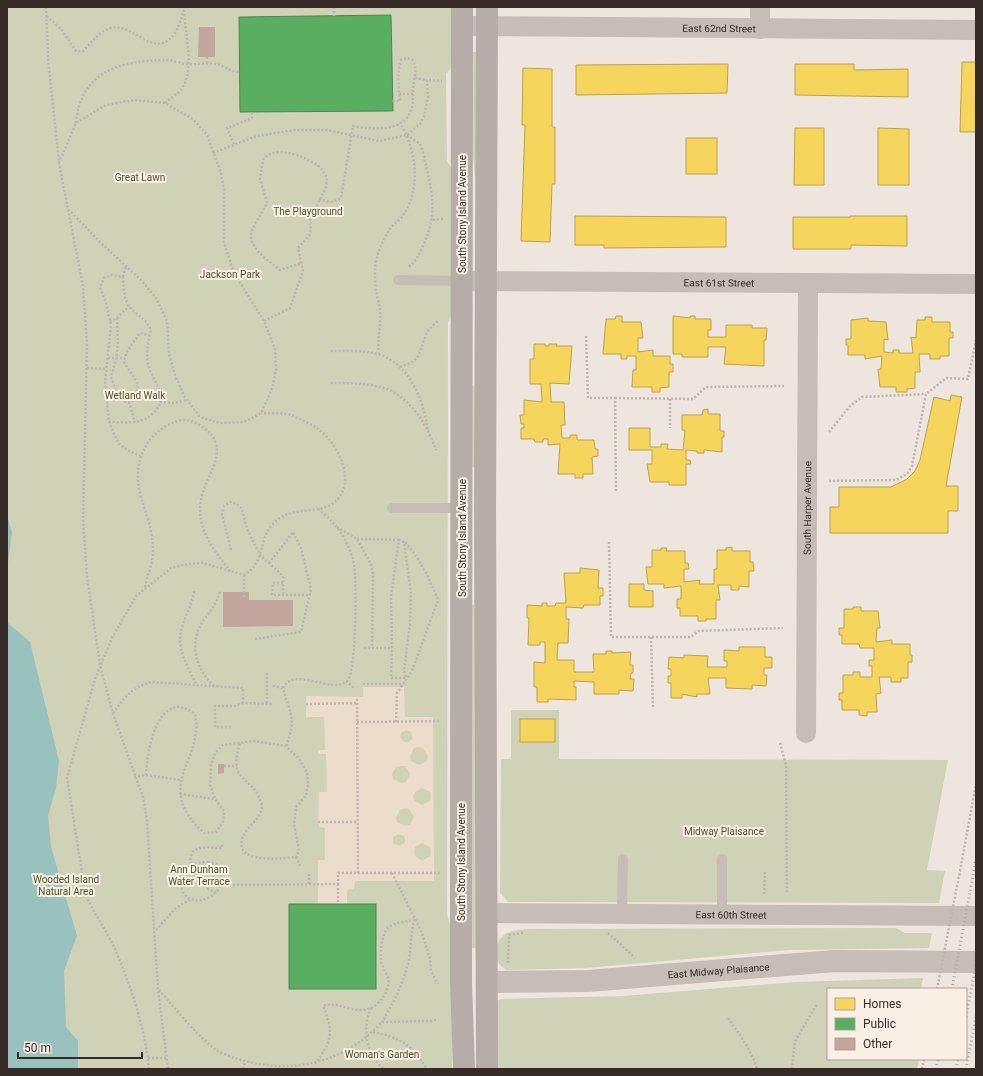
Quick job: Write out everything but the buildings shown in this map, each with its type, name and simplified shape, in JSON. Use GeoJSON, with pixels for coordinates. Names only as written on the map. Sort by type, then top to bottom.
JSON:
{"type":"FeatureCollection","features":[{"type":"Feature","properties":{"kind":"main road","name":"South Stony Island Avenue"},"geometry":{"type":"LineString","coordinates":[[462,17],[461,982],[464,1069]]}},
{"type":"Feature","properties":{"kind":"main road"},"geometry":{"type":"LineString","coordinates":[[487,17],[487,1069]]}},
{"type":"Feature","properties":{"kind":"main road","name":"East Midway Plaisance"},"geometry":{"type":"LineString","coordinates":[[461,982],[487,982]]}},
{"type":"Feature","properties":{"kind":"street"},"geometry":{"type":"LineString","coordinates":[[760,7],[760,29]]}},
{"type":"Feature","properties":{"kind":"street","name":"East 62nd Street"},"geometry":{"type":"LineString","coordinates":[[462,17],[760,29],[976,30]]}},
{"type":"Feature","properties":{"kind":"street","name":"East 61st Street"},"geometry":{"type":"LineString","coordinates":[[462,281],[976,284]]}},
{"type":"Feature","properties":{"kind":"street","name":"South Harper Avenue"},"geometry":{"type":"LineString","coordinates":[[806,733],[808,282]]}},
{"type":"Feature","properties":{"kind":"street","name":"East 60th Street"},"geometry":{"type":"LineString","coordinates":[[487,913],[976,916]]}},
{"type":"Feature","properties":{"kind":"street","name":"East Midway Plaisance"},"geometry":{"type":"LineString","coordinates":[[487,982],[588,981],[835,961],[976,962]]}},
{"type":"Feature","properties":{"kind":"lane"},"geometry":{"type":"LineString","coordinates":[[398,280],[462,281]]}},
{"type":"Feature","properties":{"kind":"lane"},"geometry":{"type":"LineString","coordinates":[[392,508],[486,508]]}},
{"type":"Feature","properties":{"kind":"lane"},"geometry":{"type":"LineString","coordinates":[[622,914],[623,859]]}},
{"type":"Feature","properties":{"kind":"lane"},"geometry":{"type":"LineString","coordinates":[[722,859],[722,915]]}},
{"type":"Feature","properties":{"kind":"path"},"geometry":{"type":"LineString","coordinates":[[46,7],[48,58],[59,163],[83,288],[87,368],[83,520],[87,577],[100,665],[113,714],[134,777],[143,797],[147,821],[158,989],[168,1069]]}},
{"type":"Feature","properties":{"kind":"path"},"geometry":{"type":"LineString","coordinates":[[334,7],[334,16]]}},
{"type":"Feature","properties":{"kind":"path"},"geometry":{"type":"LineString","coordinates":[[47,16],[62,30],[76,51],[82,51],[100,32],[112,28],[122,28],[153,44],[164,43],[175,33],[184,9]]}},
{"type":"Feature","properties":{"kind":"path"},"geometry":{"type":"LineString","coordinates":[[165,103],[182,88],[187,80],[188,64],[184,9]]}},
{"type":"Feature","properties":{"kind":"path"},"geometry":{"type":"LineString","coordinates":[[207,57],[207,64]]}},
{"type":"Feature","properties":{"kind":"path"},"geometry":{"type":"LineString","coordinates":[[319,200],[333,202],[341,198],[353,126],[376,129],[400,123],[411,111],[417,71],[414,61],[408,58],[400,60],[397,85],[400,101],[392,101]]}},
{"type":"Feature","properties":{"kind":"path"},"geometry":{"type":"LineString","coordinates":[[59,163],[76,123],[78,106],[86,88],[112,68],[139,62],[166,60],[188,64],[217,64],[231,72],[239,72]]}},
{"type":"Feature","properties":{"kind":"path"},"geometry":{"type":"LineString","coordinates":[[415,78],[442,81]]}},
{"type":"Feature","properties":{"kind":"path"},"geometry":{"type":"LineString","coordinates":[[213,153],[234,144],[271,133],[294,130],[327,130],[379,141],[407,135],[420,124],[424,117],[428,97],[427,80]]}},
{"type":"Feature","properties":{"kind":"path"},"geometry":{"type":"LineString","coordinates":[[399,94],[413,94]]}},
{"type":"Feature","properties":{"kind":"path"},"geometry":{"type":"LineString","coordinates":[[76,123],[106,105],[134,100],[165,103],[194,120],[207,135],[220,170],[224,189],[224,243],[234,273],[264,321],[275,349],[276,370],[272,389],[261,413]]}},
{"type":"Feature","properties":{"kind":"path"},"geometry":{"type":"LineString","coordinates":[[234,144],[227,128],[252,118],[252,112]]}},
{"type":"Feature","properties":{"kind":"path"},"geometry":{"type":"LineString","coordinates":[[378,354],[377,345],[380,311],[376,290],[377,257],[390,228],[401,218],[410,202],[415,166],[407,135],[400,123]]}},
{"type":"Feature","properties":{"kind":"path"},"geometry":{"type":"LineString","coordinates":[[404,270],[415,263],[433,220],[433,200],[423,152],[420,144],[407,135]]}},
{"type":"Feature","properties":{"kind":"path"},"geometry":{"type":"LineString","coordinates":[[264,321],[290,308],[303,271],[302,263],[298,248],[309,236],[312,230],[310,219],[326,187],[327,177],[316,164],[304,158],[287,153],[271,153],[265,157],[261,167],[260,178],[267,203],[254,226],[251,233],[251,240],[254,246],[280,270],[302,263]]}},
{"type":"Feature","properties":{"kind":"path"},"geometry":{"type":"LineString","coordinates":[[69,211],[126,266],[156,298],[167,321],[169,354],[175,375],[187,400],[200,417],[220,423],[244,422],[261,413],[292,415],[319,429],[335,447],[346,474],[345,486],[340,496],[332,504],[318,508],[296,511],[272,524],[257,564],[251,571],[244,575],[232,573],[215,565],[203,563],[188,564],[171,568],[145,588],[136,596],[112,638],[100,665],[67,778],[85,892],[90,905],[114,948],[140,1017],[149,1069]]}},
{"type":"Feature","properties":{"kind":"path"},"geometry":{"type":"LineString","coordinates":[[433,220],[448,219]]}},
{"type":"Feature","properties":{"kind":"path"},"geometry":{"type":"LineString","coordinates":[[109,422],[135,422],[147,418],[156,411],[160,402],[160,390],[148,365],[146,352],[151,330],[148,323],[129,306],[125,297],[123,277],[126,266]]}},
{"type":"Feature","properties":{"kind":"path"},"geometry":{"type":"LineString","coordinates":[[123,277],[111,275],[104,278],[100,287],[106,303],[110,322],[105,382],[109,422],[118,442],[127,450],[140,456]]}},
{"type":"Feature","properties":{"kind":"path"},"geometry":{"type":"LineString","coordinates":[[110,322],[117,318],[129,306]]}},
{"type":"Feature","properties":{"kind":"path"},"geometry":{"type":"LineString","coordinates":[[117,318],[118,342],[111,377],[112,385],[116,394],[126,402],[136,398],[138,384],[124,362],[126,354],[140,333],[150,335]]}},
{"type":"Feature","properties":{"kind":"path"},"geometry":{"type":"LineString","coordinates":[[400,367],[413,363],[420,354],[427,333],[439,320]]}},
{"type":"Feature","properties":{"kind":"path"},"geometry":{"type":"LineString","coordinates":[[586,336],[588,398],[693,399],[706,387],[784,386]]}},
{"type":"Feature","properties":{"kind":"path"},"geometry":{"type":"LineString","coordinates":[[829,432],[850,406],[862,397],[926,394],[946,378],[968,379],[976,340]]}},
{"type":"Feature","properties":{"kind":"path"},"geometry":{"type":"LineString","coordinates":[[331,351],[358,351],[378,354],[400,367],[415,387],[425,411],[428,431]]}},
{"type":"Feature","properties":{"kind":"path"},"geometry":{"type":"LineString","coordinates":[[108,358],[125,358]]}},
{"type":"Feature","properties":{"kind":"path"},"geometry":{"type":"LineString","coordinates":[[87,368],[107,369]]}},
{"type":"Feature","properties":{"kind":"path"},"geometry":{"type":"LineString","coordinates":[[331,383],[362,384],[382,387],[394,393],[412,408],[428,431],[436,450]]}},
{"type":"Feature","properties":{"kind":"path"},"geometry":{"type":"LineString","coordinates":[[829,481],[896,480],[907,474],[912,466],[926,394]]}},
{"type":"Feature","properties":{"kind":"path"},"geometry":{"type":"LineString","coordinates":[[615,398],[616,493]]}},
{"type":"Feature","properties":{"kind":"path"},"geometry":{"type":"LineString","coordinates":[[670,399],[670,428]]}},
{"type":"Feature","properties":{"kind":"path"},"geometry":{"type":"LineString","coordinates":[[160,402],[175,403],[187,400]]}},
{"type":"Feature","properties":{"kind":"path"},"geometry":{"type":"LineString","coordinates":[[129,402],[135,422]]}},
{"type":"Feature","properties":{"kind":"path"},"geometry":{"type":"LineString","coordinates":[[196,422],[200,417]]}},
{"type":"Feature","properties":{"kind":"path"},"geometry":{"type":"LineString","coordinates":[[145,588],[153,552],[149,522],[137,486],[137,472],[140,456],[149,441],[159,431],[184,420],[196,422],[212,434],[216,446],[216,458],[201,493],[200,516],[207,541],[232,573]]}},
{"type":"Feature","properties":{"kind":"path"},"geometry":{"type":"LineString","coordinates":[[231,550],[222,514],[224,506],[230,502],[237,504],[242,509],[247,529],[260,555],[283,576],[283,595]]}},
{"type":"Feature","properties":{"kind":"path"},"geometry":{"type":"LineString","coordinates":[[283,688],[285,684],[294,679],[312,680],[335,685],[342,684],[349,677],[352,665],[355,616],[354,563],[341,533],[326,514],[318,508]]}},
{"type":"Feature","properties":{"kind":"path"},"geometry":{"type":"LineString","coordinates":[[335,526],[357,539],[399,540],[404,542],[416,555],[427,573],[438,600],[412,671],[397,693],[396,722]]}},
{"type":"Feature","properties":{"kind":"path"},"geometry":{"type":"LineString","coordinates":[[256,639],[301,632],[311,589],[300,548],[293,532],[269,563]]}},
{"type":"Feature","properties":{"kind":"path"},"geometry":{"type":"LineString","coordinates":[[357,539],[370,564],[373,575],[372,648]]}},
{"type":"Feature","properties":{"kind":"path"},"geometry":{"type":"LineString","coordinates":[[399,540],[391,596],[391,678],[406,678]]}},
{"type":"Feature","properties":{"kind":"path"},"geometry":{"type":"LineString","coordinates":[[404,542],[411,594],[410,623],[404,671],[406,678]]}},
{"type":"Feature","properties":{"kind":"path"},"geometry":{"type":"LineString","coordinates":[[608,542],[611,637],[691,637],[698,631],[783,628]]}},
{"type":"Feature","properties":{"kind":"path"},"geometry":{"type":"LineString","coordinates":[[244,575],[244,600]]}},
{"type":"Feature","properties":{"kind":"path"},"geometry":{"type":"LineString","coordinates":[[283,583],[273,583],[272,595],[309,595]]}},
{"type":"Feature","properties":{"kind":"path"},"geometry":{"type":"LineString","coordinates":[[194,591],[193,602],[182,626],[180,646],[197,686]]}},
{"type":"Feature","properties":{"kind":"path"},"geometry":{"type":"LineString","coordinates":[[215,686],[205,677],[199,668],[195,656],[198,632],[213,609],[220,591]]}},
{"type":"Feature","properties":{"kind":"path"},"geometry":{"type":"LineString","coordinates":[[651,637],[653,708]]}},
{"type":"Feature","properties":{"kind":"path"},"geometry":{"type":"LineString","coordinates":[[364,648],[392,648]]}},
{"type":"Feature","properties":{"kind":"path"},"geometry":{"type":"LineString","coordinates":[[267,673],[267,703]]}},
{"type":"Feature","properties":{"kind":"path"},"geometry":{"type":"LineString","coordinates":[[346,681],[354,688]]}},
{"type":"Feature","properties":{"kind":"path"},"geometry":{"type":"LineString","coordinates":[[113,714],[129,692],[140,685],[151,682],[243,688],[243,703]]}},
{"type":"Feature","properties":{"kind":"path"},"geometry":{"type":"LineString","coordinates":[[363,684],[402,684]]}},
{"type":"Feature","properties":{"kind":"path"},"geometry":{"type":"LineString","coordinates":[[273,686],[283,688]]}},
{"type":"Feature","properties":{"kind":"path"},"geometry":{"type":"LineString","coordinates":[[283,688],[290,707],[292,722],[290,735],[286,746]]}},
{"type":"Feature","properties":{"kind":"path"},"geometry":{"type":"LineString","coordinates":[[357,697],[358,873]]}},
{"type":"Feature","properties":{"kind":"path"},"geometry":{"type":"LineString","coordinates":[[231,727],[215,727],[215,706],[234,706],[243,703],[272,704]]}},
{"type":"Feature","properties":{"kind":"path"},"geometry":{"type":"LineString","coordinates":[[306,704],[357,703]]}},
{"type":"Feature","properties":{"kind":"path"},"geometry":{"type":"LineString","coordinates":[[146,775],[147,756],[157,723],[165,713],[173,707],[186,707],[195,714],[198,724],[196,740],[181,780],[180,794],[193,823],[204,833],[216,832],[223,822],[224,811],[215,799],[210,785],[211,766],[215,753],[223,744],[254,741],[286,746],[299,759],[306,772],[308,783],[306,796],[296,807],[294,824],[299,851],[296,857]]}},
{"type":"Feature","properties":{"kind":"path"},"geometry":{"type":"LineString","coordinates":[[358,722],[440,721]]}},
{"type":"Feature","properties":{"kind":"path"},"geometry":{"type":"LineString","coordinates":[[240,743],[236,756],[237,766],[242,779],[258,794],[261,804],[261,812],[243,836],[242,844],[244,850],[252,856],[264,859],[296,857]]}},
{"type":"Feature","properties":{"kind":"path"},"geometry":{"type":"LineString","coordinates":[[780,743],[786,765],[787,894]]}},
{"type":"Feature","properties":{"kind":"path"},"geometry":{"type":"LineString","coordinates":[[224,766],[237,766]]}},
{"type":"Feature","properties":{"kind":"path"},"geometry":{"type":"LineString","coordinates":[[134,777],[146,775],[181,780]]}},
{"type":"Feature","properties":{"kind":"path"},"geometry":{"type":"LineString","coordinates":[[937,988],[976,784]]}},
{"type":"Feature","properties":{"kind":"path"},"geometry":{"type":"LineString","coordinates":[[180,794],[215,799]]}},
{"type":"Feature","properties":{"kind":"path"},"geometry":{"type":"LineString","coordinates":[[318,822],[358,822]]}},
{"type":"Feature","properties":{"kind":"path"},"geometry":{"type":"LineString","coordinates":[[216,893],[200,882],[190,860],[192,851],[198,848],[222,848],[222,843]]}},
{"type":"Feature","properties":{"kind":"path"},"geometry":{"type":"LineString","coordinates":[[296,857],[301,868]]}},
{"type":"Feature","properties":{"kind":"path"},"geometry":{"type":"LineString","coordinates":[[208,862],[216,864],[221,871],[221,885],[216,893],[207,899],[191,899],[186,897],[181,887],[182,874],[191,865],[208,862]]}},
{"type":"Feature","properties":{"kind":"path"},"geometry":{"type":"LineString","coordinates":[[764,894],[765,870]]}},
{"type":"Feature","properties":{"kind":"path"},"geometry":{"type":"LineString","coordinates":[[309,884],[310,873]]}},
{"type":"Feature","properties":{"kind":"path"},"geometry":{"type":"LineString","coordinates":[[338,903],[338,873],[440,873]]}},
{"type":"Feature","properties":{"kind":"path"},"geometry":{"type":"LineString","coordinates":[[392,873],[414,920],[422,933],[430,959],[431,971],[438,984]]}},
{"type":"Feature","properties":{"kind":"path"},"geometry":{"type":"LineString","coordinates":[[221,885],[338,884]]}},
{"type":"Feature","properties":{"kind":"path"},"geometry":{"type":"LineString","coordinates":[[155,931],[176,908],[191,899]]}},
{"type":"Feature","properties":{"kind":"path"},"geometry":{"type":"LineString","coordinates":[[158,989],[218,1051],[245,1062],[257,1065],[300,1068],[315,1064],[336,1056],[367,1037],[382,1022],[393,1004],[404,976],[409,959],[414,920]]}},
{"type":"Feature","properties":{"kind":"path"},"geometry":{"type":"LineString","coordinates":[[315,1064],[324,1052],[329,1042],[331,1033],[330,1024],[323,1006],[329,1004],[355,1010],[371,1007],[381,1000],[387,988],[388,980],[381,961],[382,938],[387,929],[394,924],[414,920]]}},
{"type":"Feature","properties":{"kind":"path"},"geometry":{"type":"LineString","coordinates":[[508,970],[508,935],[526,932]]}},
{"type":"Feature","properties":{"kind":"path"},"geometry":{"type":"LineString","coordinates":[[607,932],[639,962]]}},
{"type":"Feature","properties":{"kind":"path"},"geometry":{"type":"LineString","coordinates":[[792,1069],[795,1041],[818,1004]]}},
{"type":"Feature","properties":{"kind":"path"},"geometry":{"type":"LineString","coordinates":[[371,1007],[366,1024],[367,1037],[372,1055],[384,1069]]}},
{"type":"Feature","properties":{"kind":"path"},"geometry":{"type":"LineString","coordinates":[[728,1018],[745,1042],[757,1069]]}},
{"type":"Feature","properties":{"kind":"path"},"geometry":{"type":"LineString","coordinates":[[382,1022],[432,1021],[437,1019]]}},
{"type":"Feature","properties":{"kind":"path"},"geometry":{"type":"LineString","coordinates":[[373,1032],[391,1036],[403,1041],[414,1050],[427,1069]]}},
{"type":"Feature","properties":{"kind":"path"},"geometry":{"type":"LineString","coordinates":[[148,1058],[166,1058]]}},
{"type":"Feature","properties":{"kind":"path"},"geometry":{"type":"LineString","coordinates":[[243,1069],[245,1062]]}},
{"type":"Feature","properties":{"kind":"green space","name":"Jackson Park"},"geometry":{"type":"Polygon","coordinates":[[[7,7],[454,7],[454,65],[446,74],[447,161],[452,169],[453,311],[448,322],[447,914],[453,934],[452,1069],[7,1069],[7,7]]]}},
{"type":"Feature","properties":{"kind":"green space"},"geometry":{"type":"Polygon","coordinates":[[[470,52],[478,52],[478,177],[475,177],[472,145],[470,52]]]}},
{"type":"Feature","properties":{"kind":"green space"},"geometry":{"type":"Polygon","coordinates":[[[471,386],[474,386],[478,420],[478,467],[471,467],[471,386]]]}},
{"type":"Feature","properties":{"kind":"green space"},"geometry":{"type":"Polygon","coordinates":[[[471,605],[474,605],[477,639],[478,948],[471,948],[471,605]]]}},
{"type":"Feature","properties":{"kind":"green space","name":"Midway Plaisance"},"geometry":{"type":"Polygon","coordinates":[[[511,710],[559,710],[559,759],[948,760],[927,870],[945,871],[939,903],[508,902],[500,893],[501,759],[511,759],[511,710]]]}},
{"type":"Feature","properties":{"kind":"green space"},"geometry":{"type":"Polygon","coordinates":[[[896,928],[905,933],[932,933],[929,948],[789,950],[585,968],[507,970],[502,967],[496,957],[497,945],[504,935],[511,931],[528,929],[896,928]]]}},
{"type":"Feature","properties":{"kind":"green space"},"geometry":{"type":"Polygon","coordinates":[[[923,978],[921,988],[827,988],[827,1060],[919,1060],[917,1069],[495,1069],[497,1001],[501,999],[623,996],[796,982],[923,978]]]}},
{"type":"Feature","properties":{"kind":"shaded area"},"geometry":{"type":"Polygon","coordinates":[[[363,687],[404,687],[405,717],[433,717],[434,881],[355,881],[354,889],[347,890],[347,904],[318,904],[318,860],[325,860],[325,828],[319,827],[318,822],[319,792],[327,792],[326,754],[318,754],[318,750],[325,750],[324,717],[306,717],[306,696],[363,697],[363,687]],[[406,730],[401,733],[400,737],[404,742],[408,742],[412,739],[411,732],[406,730]],[[419,747],[414,748],[410,756],[411,761],[419,765],[427,761],[428,756],[423,748],[419,747]],[[401,766],[396,767],[392,774],[393,779],[401,783],[406,782],[410,774],[405,766],[401,766]],[[422,788],[415,792],[413,797],[415,801],[422,805],[430,801],[431,796],[430,792],[422,788]],[[405,808],[400,810],[396,817],[397,822],[405,826],[410,825],[414,817],[409,809],[405,808]],[[398,834],[393,837],[394,844],[400,846],[405,842],[405,839],[404,836],[398,834]],[[422,843],[415,847],[415,856],[422,861],[430,856],[431,852],[430,847],[422,843]]]}},
{"type":"Feature","properties":{"kind":"water"},"geometry":{"type":"Polygon","coordinates":[[[7,516],[12,532],[7,570],[7,516]]]}},
{"type":"Feature","properties":{"kind":"water"},"geometry":{"type":"Polygon","coordinates":[[[7,618],[8,623],[30,642],[59,761],[56,788],[48,816],[51,847],[77,936],[64,971],[66,1027],[78,1041],[78,1069],[7,1069],[7,618]]]}},
{"type":"Feature","properties":{"kind":"railway"},"geometry":{"type":"LineString","coordinates":[[952,988],[976,859]]}},
{"type":"Feature","properties":{"kind":"railway"},"geometry":{"type":"LineString","coordinates":[[967,1012],[976,965]]}},
{"type":"Feature","properties":{"kind":"railway"},"geometry":{"type":"LineString","coordinates":[[966,1069],[976,1017]]}},
{"type":"Feature","properties":{"kind":"railway"},"geometry":{"type":"LineString","coordinates":[[936,1069],[938,1060]]}},
{"type":"Feature","properties":{"kind":"railway"},"geometry":{"type":"LineString","coordinates":[[956,1069],[958,1060]]}},
{"type":"Feature","properties":{"kind":"park label","name":"Great Lawn"},"geometry":{"type":"Point","coordinates":[140,177]}},
{"type":"Feature","properties":{"kind":"park label","name":"The Playground"},"geometry":{"type":"Point","coordinates":[308,211]}},
{"type":"Feature","properties":{"kind":"park label","name":"Wetland Walk"},"geometry":{"type":"Point","coordinates":[135,395]}},
{"type":"Feature","properties":{"kind":"park label","name":"Ann Dunham Water Terrace"},"geometry":{"type":"Point","coordinates":[199,874]}},
{"type":"Feature","properties":{"kind":"park label","name":"Wooded Island Natural Area"},"geometry":{"type":"Point","coordinates":[66,884]}},
{"type":"Feature","properties":{"kind":"park label","name":"Woman's Garden"},"geometry":{"type":"Point","coordinates":[382,1054]}}]}
